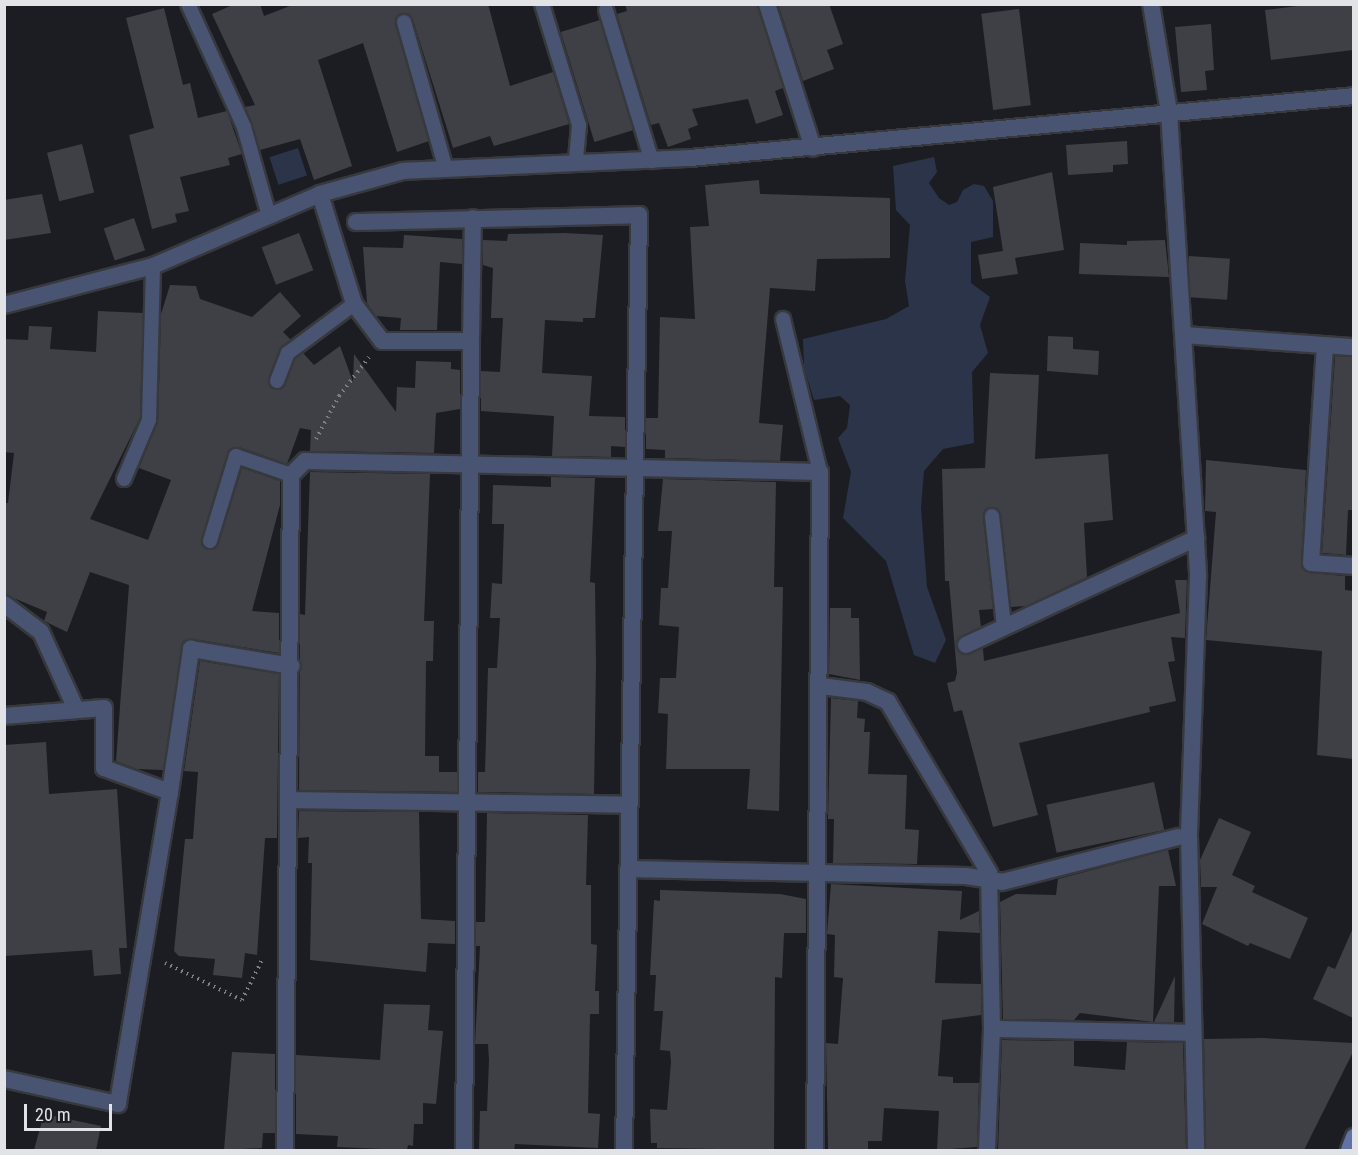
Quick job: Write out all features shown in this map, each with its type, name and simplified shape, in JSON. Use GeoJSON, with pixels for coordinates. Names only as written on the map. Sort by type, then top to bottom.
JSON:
{"type":"FeatureCollection","features":[{"type":"Feature","properties":{"kind":"main road"},"geometry":{"type":"LineString","coordinates":[[1349,1150],[1353,1137]]}},
{"type":"Feature","properties":{"kind":"street"},"geometry":{"type":"LineString","coordinates":[[767,4],[813,148]]}},
{"type":"Feature","properties":{"kind":"street"},"geometry":{"type":"LineString","coordinates":[[1151,4],[1169,112],[1185,335],[1196,538],[1198,645],[1189,834],[1196,1150]]}},
{"type":"Feature","properties":{"kind":"street"},"geometry":{"type":"LineString","coordinates":[[4,305],[153,266],[320,194],[380,176],[445,166],[652,161],[813,148],[1353,96]]}},
{"type":"Feature","properties":{"kind":"street"},"geometry":{"type":"LineString","coordinates":[[320,194],[354,304],[382,341],[471,341]]}},
{"type":"Feature","properties":{"kind":"street"},"geometry":{"type":"LineString","coordinates":[[356,222],[639,215],[633,469],[624,1150]]}},
{"type":"Feature","properties":{"kind":"street"},"geometry":{"type":"LineString","coordinates":[[464,1150],[470,802],[473,218]]}},
{"type":"Feature","properties":{"kind":"street"},"geometry":{"type":"LineString","coordinates":[[1185,335],[1353,347]]}},
{"type":"Feature","properties":{"kind":"street"},"geometry":{"type":"LineString","coordinates":[[1325,346],[1311,563],[1353,566]]}},
{"type":"Feature","properties":{"kind":"street"},"geometry":{"type":"LineString","coordinates":[[285,1150],[291,800],[291,475],[305,461],[820,472],[821,686],[815,1150]]}},
{"type":"Feature","properties":{"kind":"street"},"geometry":{"type":"LineString","coordinates":[[966,645],[1196,538]]}},
{"type":"Feature","properties":{"kind":"street"},"geometry":{"type":"LineString","coordinates":[[4,604],[41,632],[76,709]]}},
{"type":"Feature","properties":{"kind":"street"},"geometry":{"type":"LineString","coordinates":[[4,1079],[118,1104],[171,792],[191,649],[292,666]]}},
{"type":"Feature","properties":{"kind":"street"},"geometry":{"type":"LineString","coordinates":[[821,686],[867,692],[888,702],[989,879],[992,1029],[987,1150]]}},
{"type":"Feature","properties":{"kind":"street"},"geometry":{"type":"LineString","coordinates":[[4,716],[104,708],[104,768],[171,792]]}},
{"type":"Feature","properties":{"kind":"street"},"geometry":{"type":"LineString","coordinates":[[291,800],[629,805]]}},
{"type":"Feature","properties":{"kind":"street"},"geometry":{"type":"LineString","coordinates":[[628,868],[989,879],[1002,882],[1178,837]]}},
{"type":"Feature","properties":{"kind":"street"},"geometry":{"type":"LineString","coordinates":[[992,1029],[1192,1033]]}},
{"type":"Feature","properties":{"kind":"lane"},"geometry":{"type":"LineString","coordinates":[[188,4],[244,127],[268,216]]}},
{"type":"Feature","properties":{"kind":"lane"},"geometry":{"type":"LineString","coordinates":[[542,4],[579,125],[576,163]]}},
{"type":"Feature","properties":{"kind":"lane"},"geometry":{"type":"LineString","coordinates":[[606,10],[652,161]]}},
{"type":"Feature","properties":{"kind":"lane"},"geometry":{"type":"LineString","coordinates":[[404,22],[445,166]]}},
{"type":"Feature","properties":{"kind":"lane"},"geometry":{"type":"LineString","coordinates":[[124,479],[149,420],[153,266]]}},
{"type":"Feature","properties":{"kind":"lane"},"geometry":{"type":"LineString","coordinates":[[277,381],[288,353],[354,304]]}},
{"type":"Feature","properties":{"kind":"lane"},"geometry":{"type":"LineString","coordinates":[[783,319],[820,472]]}},
{"type":"Feature","properties":{"kind":"lane"},"geometry":{"type":"LineString","coordinates":[[210,541],[236,456],[291,475]]}},
{"type":"Feature","properties":{"kind":"lane"},"geometry":{"type":"LineString","coordinates":[[992,516],[1004,627]]}},
{"type":"Feature","properties":{"kind":"path"},"geometry":{"type":"LineString","coordinates":[[305,461],[339,396],[382,341]]}},
{"type":"Feature","properties":{"kind":"path"},"geometry":{"type":"LineString","coordinates":[[145,953],[242,1000],[271,941],[289,944]]}},
{"type":"Feature","properties":{"kind":"shaded area"},"geometry":{"type":"Polygon","coordinates":[[[298,148],[307,176],[278,185],[269,157],[298,148]]]}},
{"type":"Feature","properties":{"kind":"shaded area"},"geometry":{"type":"Polygon","coordinates":[[[934,157],[937,172],[929,183],[939,198],[949,205],[957,202],[963,190],[974,184],[984,186],[993,201],[993,237],[971,242],[971,283],[990,297],[980,325],[988,353],[972,372],[974,443],[943,449],[924,471],[921,507],[927,587],[946,640],[935,663],[914,655],[886,561],[843,518],[851,472],[838,438],[847,428],[850,405],[840,396],[814,400],[804,368],[803,339],[886,319],[909,306],[905,281],[910,225],[896,210],[893,166],[934,157]]]}},
{"type":"Feature","properties":{"kind":"building"},"geometry":{"type":"Polygon","coordinates":[[[235,4],[260,4],[264,16],[295,4],[488,4],[510,86],[553,72],[569,124],[494,146],[490,136],[453,148],[413,20],[402,13],[395,24],[429,141],[397,152],[363,43],[318,60],[352,166],[314,180],[300,139],[260,150],[245,107],[255,105],[212,14],[235,4]]]}},
{"type":"Feature","properties":{"kind":"building"},"geometry":{"type":"Polygon","coordinates":[[[625,4],[757,4],[783,88],[775,91],[783,115],[756,124],[748,99],[692,109],[698,125],[688,129],[691,139],[668,147],[659,123],[651,125],[617,14],[627,11],[625,4]]]}},
{"type":"Feature","properties":{"kind":"building"},"geometry":{"type":"Polygon","coordinates":[[[778,4],[829,4],[843,44],[827,50],[834,69],[803,81],[778,4]]]}},
{"type":"Feature","properties":{"kind":"building"},"geometry":{"type":"Polygon","coordinates":[[[1314,4],[1353,4],[1353,50],[1271,60],[1265,10],[1314,4]]]}},
{"type":"Feature","properties":{"kind":"building"},"geometry":{"type":"Polygon","coordinates":[[[164,8],[183,85],[190,83],[198,118],[227,111],[242,154],[228,158],[230,165],[180,177],[189,211],[175,214],[177,222],[152,229],[129,135],[154,128],[126,18],[164,8]]]}},
{"type":"Feature","properties":{"kind":"building"},"geometry":{"type":"Polygon","coordinates":[[[1019,9],[1031,105],[993,110],[981,14],[1019,9]]]}},
{"type":"Feature","properties":{"kind":"building"},"geometry":{"type":"Polygon","coordinates":[[[600,20],[634,130],[594,142],[561,32],[600,20]]]}},
{"type":"Feature","properties":{"kind":"building"},"geometry":{"type":"Polygon","coordinates":[[[1211,24],[1214,70],[1205,71],[1207,90],[1181,92],[1175,27],[1211,24]]]}},
{"type":"Feature","properties":{"kind":"building"},"geometry":{"type":"Polygon","coordinates":[[[1127,141],[1128,164],[1113,165],[1113,172],[1068,175],[1066,145],[1127,141]]]}},
{"type":"Feature","properties":{"kind":"building"},"geometry":{"type":"Polygon","coordinates":[[[82,144],[94,193],[59,201],[47,153],[82,144]]]}},
{"type":"Feature","properties":{"kind":"building"},"geometry":{"type":"Polygon","coordinates":[[[1052,172],[1064,250],[1015,258],[1018,274],[982,279],[978,255],[1003,251],[993,187],[1052,172]]]}},
{"type":"Feature","properties":{"kind":"building"},"geometry":{"type":"Polygon","coordinates":[[[759,180],[760,194],[890,198],[890,258],[817,259],[815,291],[770,288],[759,423],[783,425],[780,461],[665,458],[665,450],[646,449],[646,418],[658,418],[660,317],[695,319],[690,227],[709,226],[705,185],[759,180]]]}},
{"type":"Feature","properties":{"kind":"building"},"geometry":{"type":"Polygon","coordinates":[[[42,194],[51,233],[4,240],[4,200],[42,194]]]}},
{"type":"Feature","properties":{"kind":"building"},"geometry":{"type":"Polygon","coordinates":[[[134,218],[145,250],[115,261],[104,228],[134,218]]]}},
{"type":"Feature","properties":{"kind":"building"},"geometry":{"type":"Polygon","coordinates":[[[299,233],[313,270],[276,285],[262,247],[299,233]]]}},
{"type":"Feature","properties":{"kind":"building"},"geometry":{"type":"Polygon","coordinates":[[[508,234],[603,235],[595,318],[583,318],[583,322],[545,320],[542,373],[592,376],[589,416],[625,417],[625,447],[611,446],[611,457],[552,456],[554,416],[481,411],[481,371],[500,372],[503,318],[491,318],[493,268],[483,265],[483,240],[507,241],[508,234]]]}},
{"type":"Feature","properties":{"kind":"building"},"geometry":{"type":"Polygon","coordinates":[[[404,235],[462,239],[462,264],[440,262],[437,330],[400,330],[401,318],[376,316],[367,303],[363,247],[403,248],[404,235]]]}},
{"type":"Feature","properties":{"kind":"building"},"geometry":{"type":"Polygon","coordinates":[[[1165,240],[1169,277],[1079,274],[1080,243],[1127,245],[1127,241],[1165,240]]]}},
{"type":"Feature","properties":{"kind":"building"},"geometry":{"type":"Polygon","coordinates":[[[1189,256],[1230,259],[1227,300],[1186,297],[1189,256]]]}},
{"type":"Feature","properties":{"kind":"building"},"geometry":{"type":"Polygon","coordinates":[[[170,285],[196,286],[200,299],[252,317],[280,292],[301,316],[283,332],[291,340],[280,349],[269,378],[273,389],[283,388],[295,359],[303,353],[314,365],[340,346],[353,382],[354,354],[396,412],[397,387],[415,388],[416,361],[451,362],[451,369],[460,370],[460,409],[436,413],[434,453],[310,451],[311,430],[300,428],[287,464],[239,447],[230,450],[201,544],[208,550],[218,544],[242,468],[280,481],[280,505],[252,611],[279,613],[279,653],[193,639],[183,642],[163,770],[137,769],[116,761],[129,585],[90,572],[67,632],[44,621],[47,612],[4,594],[4,503],[8,503],[14,453],[4,452],[4,339],[28,340],[29,326],[52,327],[50,349],[96,352],[98,311],[143,313],[140,418],[90,519],[148,540],[171,480],[139,468],[158,421],[161,314],[170,285]]]}},
{"type":"Feature","properties":{"kind":"building"},"geometry":{"type":"Polygon","coordinates":[[[1048,336],[1073,337],[1073,349],[1099,351],[1098,375],[1047,371],[1048,336]]]}},
{"type":"Feature","properties":{"kind":"building"},"geometry":{"type":"Polygon","coordinates":[[[1335,356],[1353,357],[1353,510],[1348,510],[1346,555],[1322,553],[1335,356]]]}},
{"type":"Feature","properties":{"kind":"building"},"geometry":{"type":"Polygon","coordinates":[[[990,373],[1039,375],[1035,459],[1108,454],[1113,520],[1084,523],[1087,577],[1026,606],[1011,607],[1001,514],[995,508],[986,509],[983,517],[993,609],[979,610],[981,627],[958,639],[960,653],[983,649],[984,661],[1180,613],[1175,580],[1187,580],[1185,638],[1171,637],[1175,661],[1168,662],[1176,701],[1149,707],[1150,712],[1019,743],[1038,815],[993,827],[962,710],[954,712],[947,683],[955,681],[957,673],[949,581],[945,581],[942,469],[985,468],[990,373]]]}},
{"type":"Feature","properties":{"kind":"building"},"geometry":{"type":"Polygon","coordinates":[[[1206,460],[1306,470],[1301,567],[1310,573],[1345,576],[1345,590],[1353,591],[1353,759],[1317,755],[1322,651],[1206,640],[1216,512],[1205,511],[1206,460]]]}},
{"type":"Feature","properties":{"kind":"building"},"geometry":{"type":"Polygon","coordinates":[[[310,472],[430,474],[424,621],[434,621],[433,661],[426,661],[425,756],[439,756],[439,772],[457,772],[457,792],[299,790],[300,614],[305,615],[310,472]]]}},
{"type":"Feature","properties":{"kind":"building"},"geometry":{"type":"Polygon","coordinates":[[[551,477],[595,478],[590,582],[595,583],[594,794],[478,792],[478,772],[485,772],[488,668],[497,668],[500,618],[490,618],[492,583],[502,584],[504,524],[492,524],[493,485],[551,487],[551,477]]]}},
{"type":"Feature","properties":{"kind":"building"},"geometry":{"type":"Polygon","coordinates":[[[663,479],[776,482],[774,587],[783,587],[779,811],[747,809],[750,769],[666,769],[668,714],[658,713],[660,678],[676,678],[679,627],[659,625],[661,588],[668,588],[672,531],[658,531],[663,479]]]}},
{"type":"Feature","properties":{"kind":"building"},"geometry":{"type":"Polygon","coordinates":[[[830,608],[851,608],[851,618],[859,618],[860,680],[829,674],[830,608]]]}},
{"type":"Feature","properties":{"kind":"building"},"geometry":{"type":"Polygon","coordinates":[[[200,661],[279,674],[277,838],[265,838],[257,955],[245,953],[242,978],[213,975],[215,959],[179,956],[174,951],[185,839],[193,839],[198,772],[184,771],[200,661]]]}},
{"type":"Feature","properties":{"kind":"building"},"geometry":{"type":"Polygon","coordinates":[[[831,698],[858,701],[857,718],[865,719],[864,732],[870,732],[868,774],[907,775],[905,829],[919,830],[917,864],[833,863],[834,819],[828,819],[831,698]]]}},
{"type":"Feature","properties":{"kind":"building"},"geometry":{"type":"Polygon","coordinates":[[[46,742],[49,794],[117,789],[127,948],[119,948],[121,974],[94,976],[92,950],[4,956],[4,745],[46,742]]]}},
{"type":"Feature","properties":{"kind":"building"},"geometry":{"type":"Polygon","coordinates":[[[1154,782],[1164,830],[1057,853],[1046,805],[1154,782]]]}},
{"type":"Feature","properties":{"kind":"building"},"geometry":{"type":"Polygon","coordinates":[[[299,811],[419,812],[421,919],[455,921],[455,944],[428,943],[426,972],[310,960],[312,863],[308,863],[309,837],[298,838],[299,811]]]}},
{"type":"Feature","properties":{"kind":"building"},"geometry":{"type":"Polygon","coordinates":[[[487,813],[588,815],[586,885],[591,885],[591,944],[597,945],[595,991],[599,991],[599,1014],[590,1014],[588,1113],[600,1114],[598,1148],[515,1144],[514,1150],[479,1150],[480,1111],[487,1111],[489,1060],[488,1044],[475,1044],[480,946],[476,946],[476,922],[485,922],[487,813]]]}},
{"type":"Feature","properties":{"kind":"building"},"geometry":{"type":"Polygon","coordinates":[[[1219,818],[1251,832],[1232,875],[1255,886],[1252,892],[1308,918],[1290,959],[1250,943],[1248,946],[1202,924],[1217,887],[1201,887],[1200,860],[1219,818]]]}},
{"type":"Feature","properties":{"kind":"building"},"geometry":{"type":"Polygon","coordinates":[[[1168,850],[1176,886],[1159,886],[1153,1022],[1080,1013],[1074,1020],[1003,1019],[1000,902],[1016,894],[1056,895],[1058,879],[1168,850]]]}},
{"type":"Feature","properties":{"kind":"building"},"geometry":{"type":"Polygon","coordinates":[[[831,884],[962,891],[960,920],[979,911],[980,933],[938,931],[935,983],[981,984],[981,1015],[942,1020],[938,1076],[953,1077],[953,1083],[979,1083],[977,1147],[937,1150],[939,1111],[884,1108],[882,1141],[868,1141],[868,1150],[828,1150],[826,1043],[838,1044],[843,978],[834,977],[835,935],[827,934],[831,884]]]}},
{"type":"Feature","properties":{"kind":"building"},"geometry":{"type":"Polygon","coordinates":[[[660,890],[780,894],[806,899],[806,933],[784,933],[782,978],[775,977],[774,1150],[657,1148],[657,1143],[651,1143],[650,1109],[667,1110],[671,1062],[670,1051],[660,1050],[663,1011],[654,1011],[656,975],[650,975],[654,900],[660,901],[660,890]]]}},
{"type":"Feature","properties":{"kind":"building"},"geometry":{"type":"Polygon","coordinates":[[[1353,928],[1353,1018],[1313,999],[1328,966],[1335,969],[1353,928]]]}},
{"type":"Feature","properties":{"kind":"building"},"geometry":{"type":"Polygon","coordinates":[[[1175,976],[1174,1022],[1154,1022],[1175,976]]]}},
{"type":"Feature","properties":{"kind":"building"},"geometry":{"type":"Polygon","coordinates":[[[384,1004],[430,1005],[428,1030],[443,1031],[436,1104],[423,1103],[423,1124],[414,1124],[413,1146],[408,1145],[407,1150],[337,1147],[338,1136],[296,1134],[296,1055],[380,1060],[384,1004]]]}},
{"type":"Feature","properties":{"kind":"building"},"geometry":{"type":"Polygon","coordinates":[[[1263,1038],[1353,1043],[1353,1052],[1304,1150],[1206,1150],[1204,1039],[1263,1038]]]}},
{"type":"Feature","properties":{"kind":"building"},"geometry":{"type":"Polygon","coordinates":[[[1002,1040],[1074,1041],[1074,1066],[1125,1070],[1127,1042],[1183,1043],[1186,1150],[998,1149],[1002,1040]]]}},
{"type":"Feature","properties":{"kind":"building"},"geometry":{"type":"Polygon","coordinates":[[[232,1052],[275,1054],[275,1133],[263,1133],[262,1148],[224,1150],[232,1052]]]}},
{"type":"Feature","properties":{"kind":"building"},"geometry":{"type":"Polygon","coordinates":[[[44,1114],[101,1126],[96,1150],[34,1150],[44,1114]]]}}]}
